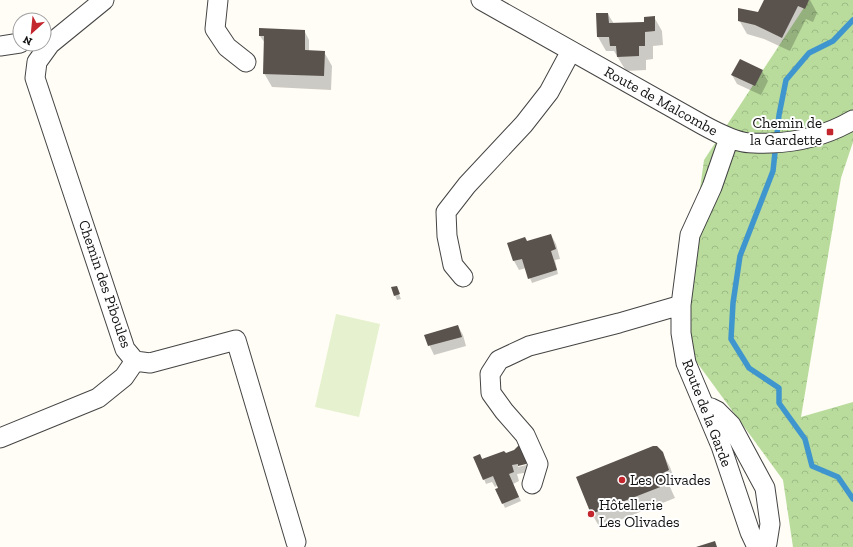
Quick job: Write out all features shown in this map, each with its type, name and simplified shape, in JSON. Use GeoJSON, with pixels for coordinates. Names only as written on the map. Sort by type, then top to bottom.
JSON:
{"type":"FeatureCollection","features":[{"type":"Feature","properties":{"kind":"street","name":"Chemin des Piboules"},"geometry":{"type":"LineString","coordinates":[[52,42],[104,0]]}},
{"type":"Feature","properties":{"kind":"street"},"geometry":{"type":"LineString","coordinates":[[218,0],[215,29],[227,48],[246,62]]}},
{"type":"Feature","properties":{"kind":"street","name":"Route de Malcombe"},"geometry":{"type":"LineString","coordinates":[[481,0],[703,125],[729,138],[754,144],[786,142],[808,139],[851,123]]}},
{"type":"Feature","properties":{"kind":"street"},"geometry":{"type":"LineString","coordinates":[[0,46],[12,45]]}},
{"type":"Feature","properties":{"kind":"street"},"geometry":{"type":"LineString","coordinates":[[463,276],[453,265],[447,236],[446,212],[467,185],[524,124],[549,92],[571,50]]}},
{"type":"Feature","properties":{"kind":"street","name":"Chemin des Piboules"},"geometry":{"type":"LineString","coordinates":[[37,52],[35,78],[125,349],[135,361],[150,363],[236,340],[296,542]]}},
{"type":"Feature","properties":{"kind":"street","name":"Route de la Garde"},"geometry":{"type":"LineString","coordinates":[[729,138],[712,187],[690,235],[681,305],[681,333],[686,363],[721,446],[750,532],[757,547]]}},
{"type":"Feature","properties":{"kind":"street"},"geometry":{"type":"LineString","coordinates":[[532,484],[538,464],[526,435],[504,411],[491,393],[490,374],[499,360],[529,346],[619,323],[681,305]]}},
{"type":"Feature","properties":{"kind":"street"},"geometry":{"type":"LineString","coordinates":[[0,438],[98,398],[124,377],[135,361]]}},
{"type":"Feature","properties":{"kind":"street"},"geometry":{"type":"LineString","coordinates":[[704,406],[717,411],[731,425],[765,488],[770,524],[767,542],[761,547]]}},
{"type":"Feature","properties":{"kind":"green space"},"geometry":{"type":"Polygon","coordinates":[[[809,0],[853,0],[853,142],[841,178],[801,417],[853,402],[853,547],[793,547],[783,480],[679,338],[704,160],[809,0]]]}},
{"type":"Feature","properties":{"kind":"green space"},"geometry":{"type":"Polygon","coordinates":[[[336,314],[380,324],[359,417],[315,407],[336,314]]]}},
{"type":"Feature","properties":{"kind":"building"},"geometry":{"type":"Polygon","coordinates":[[[764,0],[809,0],[805,9],[798,6],[782,38],[755,25],[738,21],[738,8],[758,12],[764,0]]]}},
{"type":"Feature","properties":{"kind":"building"},"geometry":{"type":"Polygon","coordinates":[[[596,13],[608,13],[609,23],[644,22],[644,17],[655,16],[655,31],[645,32],[645,46],[639,46],[639,56],[617,57],[616,46],[610,46],[609,37],[597,37],[596,13]]]}},
{"type":"Feature","properties":{"kind":"building"},"geometry":{"type":"Polygon","coordinates":[[[259,28],[305,30],[305,50],[325,51],[324,76],[263,74],[264,36],[259,36],[259,28]]]}},
{"type":"Feature","properties":{"kind":"building"},"geometry":{"type":"Polygon","coordinates":[[[740,59],[763,70],[755,86],[731,75],[740,59]]]}},
{"type":"Feature","properties":{"kind":"building"},"geometry":{"type":"Polygon","coordinates":[[[551,234],[556,249],[551,251],[557,270],[528,279],[522,259],[513,261],[507,243],[525,237],[527,241],[551,234]]]}},
{"type":"Feature","properties":{"kind":"building"},"geometry":{"type":"Polygon","coordinates":[[[397,286],[400,294],[394,296],[391,287],[397,286]]]}},
{"type":"Feature","properties":{"kind":"building"},"geometry":{"type":"Polygon","coordinates":[[[458,325],[462,337],[428,346],[424,335],[458,325]]]}},
{"type":"Feature","properties":{"kind":"building"},"geometry":{"type":"Polygon","coordinates":[[[519,445],[534,455],[526,464],[518,466],[518,464],[512,465],[514,472],[509,474],[519,497],[502,504],[495,489],[498,488],[493,476],[483,480],[473,457],[480,454],[482,459],[504,451],[506,453],[514,450],[519,445]]]}},
{"type":"Feature","properties":{"kind":"building","name":"Les Olivades"},"geometry":{"type":"Polygon","coordinates":[[[653,446],[657,446],[663,452],[669,470],[663,473],[668,484],[591,514],[576,477],[653,446]]]}},
{"type":"Feature","properties":{"kind":"building"},"geometry":{"type":"Polygon","coordinates":[[[715,541],[717,547],[696,547],[715,541]]]}},
{"type":"Feature","properties":{"kind":"waterway"},"geometry":{"type":"LineString","coordinates":[[853,20],[833,41],[809,53],[786,80],[779,115],[773,171],[740,256],[733,303],[731,339],[749,368],[779,388],[779,403],[805,439],[812,466],[838,477],[853,499]]}},
{"type":"Feature","properties":{"kind":"place","name":"Chemin de la Gardette"},"geometry":{"type":"Point","coordinates":[830,132]}},
{"type":"Feature","properties":{"kind":"place","name":"Les Olivades"},"geometry":{"type":"Point","coordinates":[622,480]}},
{"type":"Feature","properties":{"kind":"place","name":"Hôtellerie Les Olivades"},"geometry":{"type":"Point","coordinates":[591,514]}}]}
